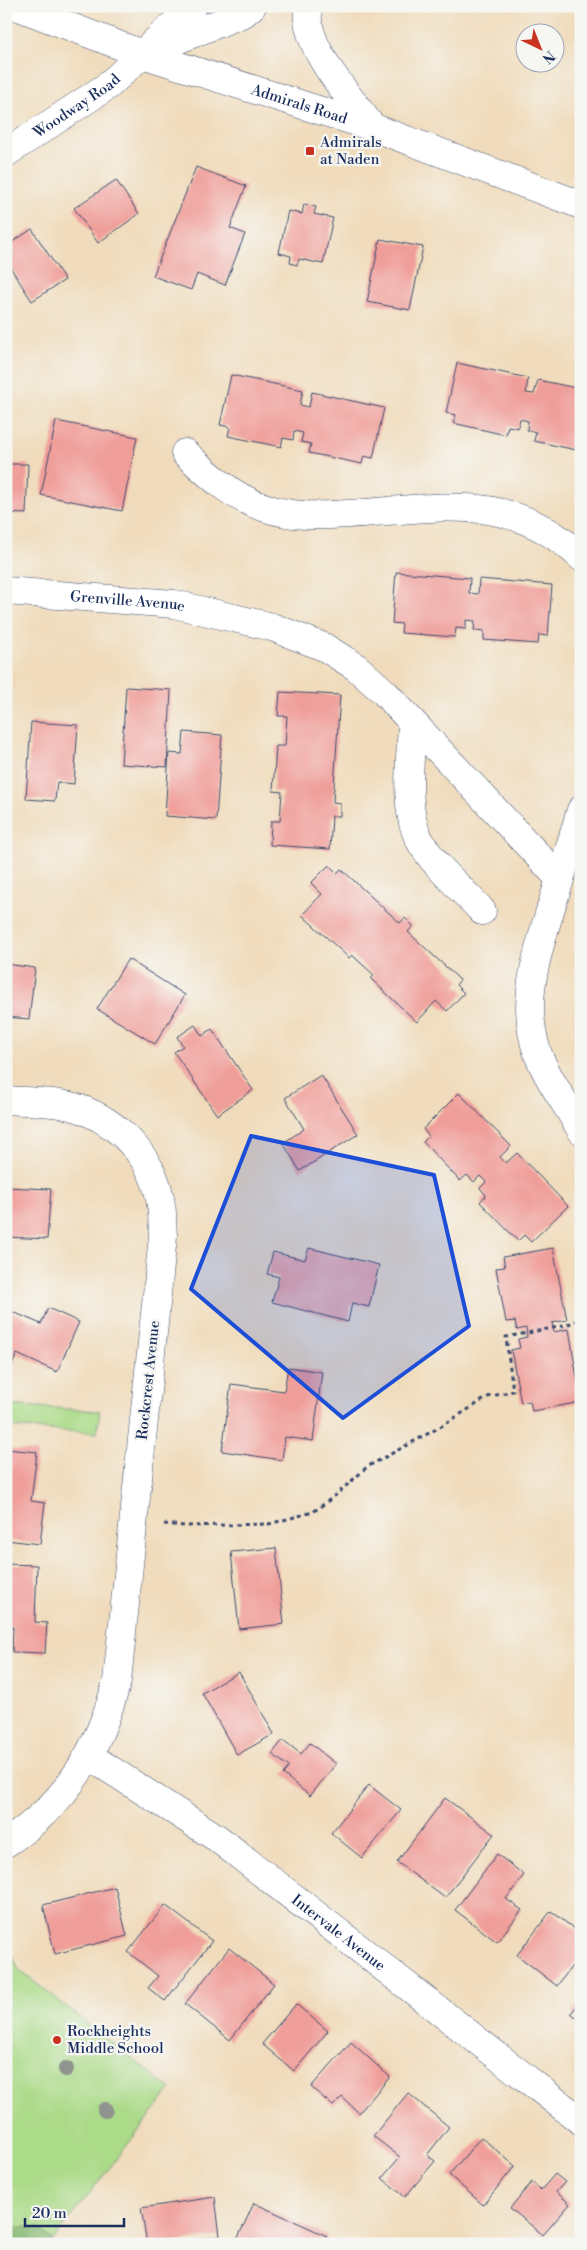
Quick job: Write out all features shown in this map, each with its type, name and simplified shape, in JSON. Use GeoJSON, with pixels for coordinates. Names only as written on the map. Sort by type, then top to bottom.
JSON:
{"type":"FeatureCollection","features":[{"type":"Feature","properties":{"kind":"street","name":"Admirals Road"},"geometry":{"type":"LineString","coordinates":[[16,6],[142,54],[372,127],[581,205]]}},
{"type":"Feature","properties":{"kind":"street","name":"Woodway Road"},"geometry":{"type":"LineString","coordinates":[[6,153],[109,85],[193,6]]}},
{"type":"Feature","properties":{"kind":"street"},"geometry":{"type":"LineString","coordinates":[[142,54],[244,12],[252,6]]}},
{"type":"Feature","properties":{"kind":"street"},"geometry":{"type":"LineString","coordinates":[[308,6],[307,15],[318,54],[372,127]]}},
{"type":"Feature","properties":{"kind":"street"},"geometry":{"type":"LineString","coordinates":[[185,453],[229,490],[246,500],[283,513],[322,516],[460,508],[498,511],[517,516],[552,532],[581,557]]}},
{"type":"Feature","properties":{"kind":"street","name":"Grenville Avenue"},"geometry":{"type":"LineString","coordinates":[[6,591],[174,604],[298,635],[341,656],[370,679],[560,879]]}},
{"type":"Feature","properties":{"kind":"street"},"geometry":{"type":"LineString","coordinates":[[412,722],[410,802],[412,822],[419,840],[430,856],[482,911]]}},
{"type":"Feature","properties":{"kind":"street"},"geometry":{"type":"LineString","coordinates":[[524,841],[534,848],[547,850],[559,848],[569,840],[578,819]]}},
{"type":"Feature","properties":{"kind":"street"},"geometry":{"type":"LineString","coordinates":[[578,819],[531,978],[530,1016],[532,1035],[544,1070],[581,1130]]}},
{"type":"Feature","properties":{"kind":"street","name":"Rockcrest Avenue"},"geometry":{"type":"LineString","coordinates":[[6,1100],[54,1104],[84,1111],[113,1126],[136,1147],[152,1174],[161,1204],[163,1236],[117,1681],[101,1732],[89,1756],[58,1800],[39,1818],[6,1843]]}},
{"type":"Feature","properties":{"kind":"street","name":"Intervale Avenue"},"geometry":{"type":"LineString","coordinates":[[89,1756],[217,1838],[581,2122]]}},
{"type":"Feature","properties":{"kind":"path"},"geometry":{"type":"LineString","coordinates":[[134,1521],[185,1526],[269,1524],[313,1512],[336,1495],[367,1467],[402,1446],[440,1427],[488,1397],[512,1391],[506,1337],[563,1326],[581,1319]]}},
{"type":"Feature","properties":{"kind":"highlighted area"},"geometry":{"type":"Polygon","coordinates":[[[251,1136],[434,1175],[469,1326],[343,1418],[191,1289],[251,1136]]]}},
{"type":"Feature","properties":{"kind":"green space"},"geometry":{"type":"Polygon","coordinates":[[[6,1405],[100,1411],[97,1433],[6,1427],[6,1405]]]}},
{"type":"Feature","properties":{"kind":"green space","name":"Rockheights Middle School"},"geometry":{"type":"Polygon","coordinates":[[[6,1942],[19,1970],[171,2089],[50,2244],[6,2244],[6,1942]]]}},
{"type":"Feature","properties":{"kind":"green space"},"geometry":{"type":"Polygon","coordinates":[[[6,2226],[39,2228],[52,2240],[49,2244],[6,2244],[6,2226]]]}},
{"type":"Feature","properties":{"kind":"building"},"geometry":{"type":"Polygon","coordinates":[[[196,167],[246,186],[230,228],[245,234],[225,285],[197,274],[191,290],[153,276],[196,167]]]}},
{"type":"Feature","properties":{"kind":"building"},"geometry":{"type":"Polygon","coordinates":[[[116,180],[139,214],[98,243],[74,208],[116,180]]]}},
{"type":"Feature","properties":{"kind":"building"},"geometry":{"type":"Polygon","coordinates":[[[304,204],[316,207],[314,214],[333,218],[323,264],[299,259],[297,265],[290,263],[291,256],[279,253],[288,211],[302,214],[304,204]]]}},
{"type":"Feature","properties":{"kind":"building"},"geometry":{"type":"Polygon","coordinates":[[[32,229],[65,280],[32,301],[6,261],[13,257],[6,246],[32,229]]]}},
{"type":"Feature","properties":{"kind":"building"},"geometry":{"type":"Polygon","coordinates":[[[380,239],[423,247],[410,310],[367,302],[380,239]]]}},
{"type":"Feature","properties":{"kind":"building"},"geometry":{"type":"Polygon","coordinates":[[[457,363],[528,378],[526,393],[534,394],[538,380],[581,389],[581,451],[534,441],[536,432],[527,430],[528,421],[520,419],[518,428],[508,426],[506,435],[453,423],[456,415],[446,413],[457,363]]]}},
{"type":"Feature","properties":{"kind":"building"},"geometry":{"type":"Polygon","coordinates":[[[231,375],[303,390],[300,405],[309,407],[312,392],[384,408],[373,458],[364,456],[362,464],[309,453],[311,444],[301,442],[303,433],[294,431],[293,440],[283,438],[281,447],[228,436],[230,427],[220,425],[231,375]]]}},
{"type":"Feature","properties":{"kind":"building"},"geometry":{"type":"Polygon","coordinates":[[[56,421],[137,437],[122,511],[41,495],[56,421]]]}},
{"type":"Feature","properties":{"kind":"building"},"geometry":{"type":"Polygon","coordinates":[[[6,464],[28,464],[26,514],[6,513],[6,464]]]}},
{"type":"Feature","properties":{"kind":"building"},"geometry":{"type":"Polygon","coordinates":[[[396,572],[470,578],[469,593],[478,594],[479,579],[552,585],[548,636],[539,635],[538,644],[484,640],[484,631],[474,630],[475,621],[466,620],[466,629],[456,628],[455,637],[401,633],[402,624],[392,623],[396,572]]]}},
{"type":"Feature","properties":{"kind":"building"},"geometry":{"type":"Polygon","coordinates":[[[126,687],[171,690],[167,767],[121,764],[126,687]]]}},
{"type":"Feature","properties":{"kind":"building"},"geometry":{"type":"Polygon","coordinates":[[[280,692],[340,695],[333,802],[340,803],[340,816],[332,816],[330,849],[270,845],[271,821],[280,821],[282,792],[273,791],[276,746],[285,746],[287,716],[278,716],[280,692]]]}},
{"type":"Feature","properties":{"kind":"building"},"geometry":{"type":"Polygon","coordinates":[[[31,722],[78,725],[74,784],[57,782],[55,801],[26,799],[31,722]]]}},
{"type":"Feature","properties":{"kind":"building"},"geometry":{"type":"Polygon","coordinates":[[[184,732],[222,735],[216,820],[165,816],[169,753],[182,754],[184,732]]]}},
{"type":"Feature","properties":{"kind":"building"},"geometry":{"type":"Polygon","coordinates":[[[329,865],[337,873],[341,869],[400,923],[405,918],[413,926],[408,932],[460,980],[456,985],[464,993],[447,1011],[436,1001],[417,1022],[371,979],[374,975],[352,955],[349,958],[302,915],[322,894],[311,883],[329,865]]]}},
{"type":"Feature","properties":{"kind":"building"},"geometry":{"type":"Polygon","coordinates":[[[128,959],[185,995],[155,1044],[97,1009],[128,959]]]}},
{"type":"Feature","properties":{"kind":"building"},"geometry":{"type":"Polygon","coordinates":[[[6,964],[35,968],[29,1019],[6,1017],[6,964]]]}},
{"type":"Feature","properties":{"kind":"building"},"geometry":{"type":"Polygon","coordinates":[[[195,1025],[202,1036],[212,1029],[253,1090],[217,1115],[174,1052],[183,1046],[177,1037],[195,1025]]]}},
{"type":"Feature","properties":{"kind":"building"},"geometry":{"type":"Polygon","coordinates":[[[321,1075],[358,1134],[300,1171],[283,1143],[304,1129],[285,1098],[321,1075]]]}},
{"type":"Feature","properties":{"kind":"building"},"geometry":{"type":"Polygon","coordinates":[[[459,1093],[511,1146],[500,1157],[506,1163],[517,1153],[568,1206],[531,1242],[524,1235],[518,1241],[480,1202],[486,1195],[480,1188],[486,1182],[480,1176],[474,1182],[467,1175],[460,1181],[423,1142],[429,1136],[423,1129],[459,1093]]]}},
{"type":"Feature","properties":{"kind":"building"},"geometry":{"type":"Polygon","coordinates":[[[6,1187],[51,1189],[47,1239],[6,1237],[6,1187]]]}},
{"type":"Feature","properties":{"kind":"building"},"geometry":{"type":"Polygon","coordinates":[[[309,1248],[379,1265],[369,1307],[352,1303],[348,1322],[272,1302],[279,1277],[267,1274],[273,1252],[305,1260],[309,1248]]]}},
{"type":"Feature","properties":{"kind":"building"},"geometry":{"type":"Polygon","coordinates":[[[553,1248],[567,1320],[552,1323],[554,1332],[569,1329],[581,1402],[532,1411],[530,1401],[521,1403],[511,1350],[520,1348],[518,1339],[527,1337],[526,1328],[517,1330],[515,1321],[506,1322],[496,1268],[505,1267],[503,1257],[553,1248]]]}},
{"type":"Feature","properties":{"kind":"building"},"geometry":{"type":"Polygon","coordinates":[[[48,1308],[79,1322],[57,1372],[17,1354],[6,1378],[6,1309],[41,1324],[48,1308]]]}},
{"type":"Feature","properties":{"kind":"building"},"geometry":{"type":"Polygon","coordinates":[[[288,1367],[322,1372],[313,1441],[285,1437],[282,1460],[222,1451],[231,1384],[284,1391],[288,1367]]]}},
{"type":"Feature","properties":{"kind":"building"},"geometry":{"type":"Polygon","coordinates":[[[6,1449],[37,1452],[31,1501],[45,1503],[40,1544],[6,1540],[6,1449]]]}},
{"type":"Feature","properties":{"kind":"building"},"geometry":{"type":"Polygon","coordinates":[[[276,1548],[284,1624],[239,1629],[231,1552],[276,1548]]]}},
{"type":"Feature","properties":{"kind":"building"},"geometry":{"type":"Polygon","coordinates":[[[6,1564],[37,1565],[35,1622],[47,1623],[45,1653],[12,1652],[13,1627],[6,1627],[6,1564]]]}},
{"type":"Feature","properties":{"kind":"building"},"geometry":{"type":"Polygon","coordinates":[[[239,1672],[274,1734],[237,1755],[202,1693],[239,1672]]]}},
{"type":"Feature","properties":{"kind":"building"},"geometry":{"type":"Polygon","coordinates":[[[283,1740],[301,1754],[310,1743],[336,1764],[310,1796],[283,1774],[289,1767],[272,1754],[283,1740]]]}},
{"type":"Feature","properties":{"kind":"building"},"geometry":{"type":"Polygon","coordinates":[[[369,1785],[401,1810],[362,1858],[331,1833],[369,1785]]]}},
{"type":"Feature","properties":{"kind":"building"},"geometry":{"type":"Polygon","coordinates":[[[445,1798],[494,1834],[445,1898],[397,1862],[445,1798]]]}},
{"type":"Feature","properties":{"kind":"building"},"geometry":{"type":"Polygon","coordinates":[[[497,1854],[524,1875],[506,1899],[522,1910],[497,1942],[455,1910],[497,1854]]]}},
{"type":"Feature","properties":{"kind":"building"},"geometry":{"type":"Polygon","coordinates":[[[115,1887],[127,1936],[55,1954],[43,1905],[115,1887]]]}},
{"type":"Feature","properties":{"kind":"building"},"geometry":{"type":"Polygon","coordinates":[[[165,1905],[212,1941],[165,2001],[148,1988],[158,1976],[128,1952],[165,1905]]]}},
{"type":"Feature","properties":{"kind":"building"},"geometry":{"type":"Polygon","coordinates":[[[551,1911],[581,1934],[581,1954],[557,1986],[517,1955],[551,1911]]]}},
{"type":"Feature","properties":{"kind":"building"},"geometry":{"type":"Polygon","coordinates":[[[229,1948],[274,1984],[230,2040],[185,2004],[229,1948]]]}},
{"type":"Feature","properties":{"kind":"building"},"geometry":{"type":"Polygon","coordinates":[[[581,2001],[581,2021],[571,2013],[581,2001]]]}},
{"type":"Feature","properties":{"kind":"building"},"geometry":{"type":"Polygon","coordinates":[[[296,2004],[328,2031],[294,2071],[262,2044],[296,2004]]]}},
{"type":"Feature","properties":{"kind":"building"},"geometry":{"type":"Polygon","coordinates":[[[351,2042],[390,2077],[359,2113],[342,2097],[333,2106],[311,2087],[351,2042]]]}},
{"type":"Feature","properties":{"kind":"building"},"geometry":{"type":"Polygon","coordinates":[[[408,2093],[449,2127],[427,2155],[435,2161],[405,2197],[382,2178],[400,2157],[373,2136],[408,2093]]]}},
{"type":"Feature","properties":{"kind":"building"},"geometry":{"type":"Polygon","coordinates":[[[481,2137],[515,2166],[483,2205],[449,2175],[481,2137]]]}},
{"type":"Feature","properties":{"kind":"building"},"geometry":{"type":"Polygon","coordinates":[[[555,2174],[565,2182],[556,2192],[570,2204],[543,2235],[510,2208],[532,2182],[541,2190],[555,2174]]]}},
{"type":"Feature","properties":{"kind":"building"},"geometry":{"type":"Polygon","coordinates":[[[215,2197],[220,2236],[165,2244],[147,2244],[141,2208],[215,2197]]]}},
{"type":"Feature","properties":{"kind":"building"},"geometry":{"type":"Polygon","coordinates":[[[254,2203],[327,2236],[323,2244],[235,2244],[254,2203]]]}},
{"type":"Feature","properties":{"kind":"place","name":"Admirals at Naden"},"geometry":{"type":"Point","coordinates":[310,151]}},
{"type":"Feature","properties":{"kind":"place","name":"Rockheights Middle School"},"geometry":{"type":"Point","coordinates":[57,2040]}}]}
